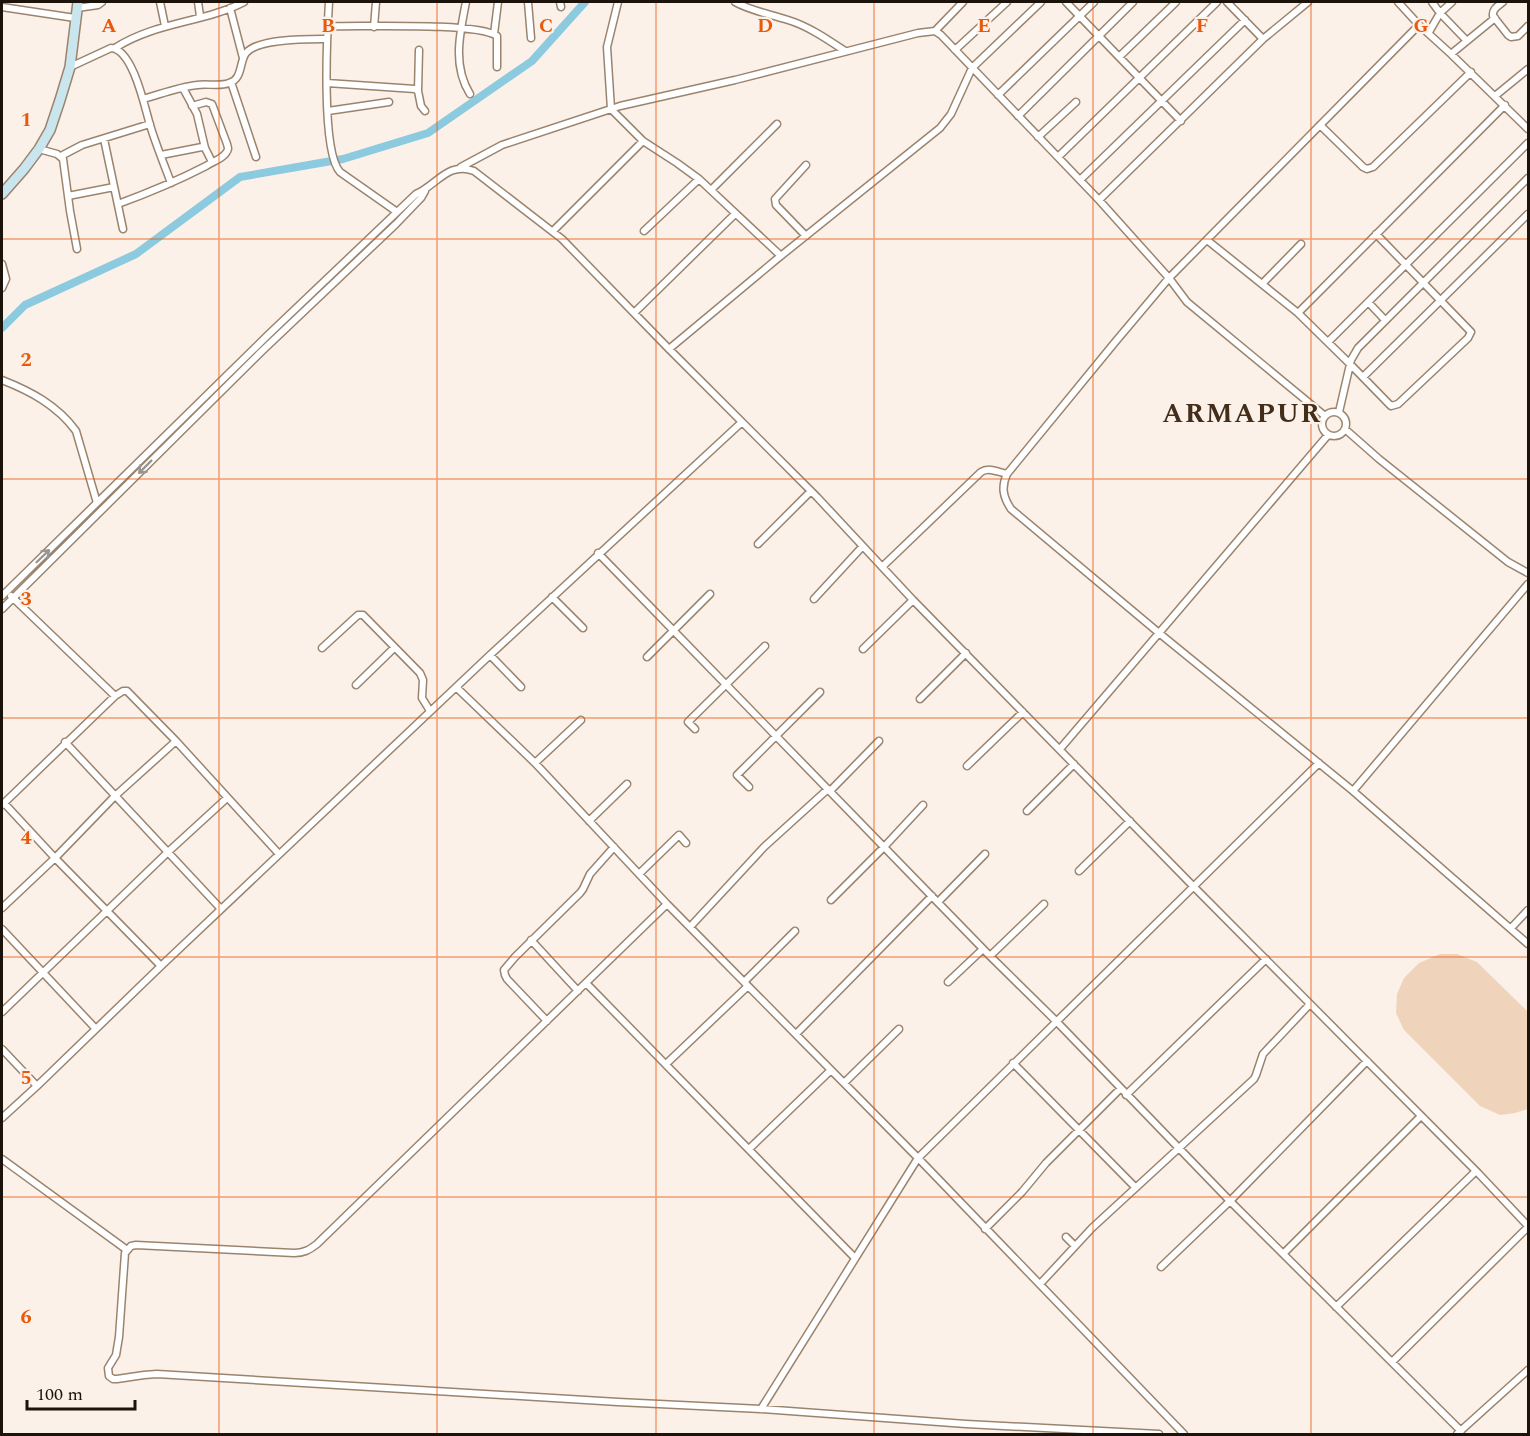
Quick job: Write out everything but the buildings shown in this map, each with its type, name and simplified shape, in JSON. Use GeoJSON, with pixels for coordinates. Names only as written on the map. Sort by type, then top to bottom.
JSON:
{"type":"FeatureCollection","features":[{"type":"Feature","properties":{"kind":"street"},"geometry":{"type":"LineString","coordinates":[[2,194],[39,149],[50,130],[70,67],[77,4],[98,5],[102,2]]}},
{"type":"Feature","properties":{"kind":"street"},"geometry":{"type":"LineString","coordinates":[[160,2],[165,26]]}},
{"type":"Feature","properties":{"kind":"street"},"geometry":{"type":"LineString","coordinates":[[198,2],[200,16]]}},
{"type":"Feature","properties":{"kind":"street"},"geometry":{"type":"LineString","coordinates":[[70,67],[115,48],[130,38],[244,2]]}},
{"type":"Feature","properties":{"kind":"street"},"geometry":{"type":"LineString","coordinates":[[329,2],[328,130],[334,163],[340,172],[398,212]]}},
{"type":"Feature","properties":{"kind":"street"},"geometry":{"type":"LineString","coordinates":[[374,27],[376,2]]}},
{"type":"Feature","properties":{"kind":"street"},"geometry":{"type":"LineString","coordinates":[[466,2],[459,57],[462,80],[470,93]]}},
{"type":"Feature","properties":{"kind":"street"},"geometry":{"type":"LineString","coordinates":[[497,67],[497,39],[494,34],[498,2]]}},
{"type":"Feature","properties":{"kind":"street"},"geometry":{"type":"LineString","coordinates":[[528,2],[531,38]]}},
{"type":"Feature","properties":{"kind":"street"},"geometry":{"type":"LineString","coordinates":[[618,2],[606,47],[611,109],[644,141],[699,178],[781,256]]}},
{"type":"Feature","properties":{"kind":"street"},"geometry":{"type":"LineString","coordinates":[[735,2],[745,8],[796,23],[845,51]]}},
{"type":"Feature","properties":{"kind":"street"},"geometry":{"type":"LineString","coordinates":[[115,696],[13,598],[4,594],[268,335],[416,194],[426,190],[444,175],[502,145],[611,109],[918,33],[935,31],[963,2]]}},
{"type":"Feature","properties":{"kind":"street"},"geometry":{"type":"LineString","coordinates":[[955,50],[1007,2]]}},
{"type":"Feature","properties":{"kind":"street"},"geometry":{"type":"LineString","coordinates":[[669,349],[940,128],[951,114],[972,68],[1041,2]]}},
{"type":"Feature","properties":{"kind":"street"},"geometry":{"type":"LineString","coordinates":[[1066,2],[1181,121]]}},
{"type":"Feature","properties":{"kind":"street"},"geometry":{"type":"LineString","coordinates":[[998,95],[1094,2]]}},
{"type":"Feature","properties":{"kind":"street"},"geometry":{"type":"LineString","coordinates":[[1018,116],[1133,2]]}},
{"type":"Feature","properties":{"kind":"street"},"geometry":{"type":"LineString","coordinates":[[1119,57],[1176,2]]}},
{"type":"Feature","properties":{"kind":"street"},"geometry":{"type":"LineString","coordinates":[[1058,157],[1216,2]]}},
{"type":"Feature","properties":{"kind":"street"},"geometry":{"type":"LineString","coordinates":[[1227,2],[1263,39]]}},
{"type":"Feature","properties":{"kind":"street"},"geometry":{"type":"LineString","coordinates":[[1099,200],[1263,39],[1308,2]]}},
{"type":"Feature","properties":{"kind":"street"},"geometry":{"type":"LineString","coordinates":[[1398,2],[1528,129]]}},
{"type":"Feature","properties":{"kind":"street"},"geometry":{"type":"LineString","coordinates":[[1432,2],[1467,41]]}},
{"type":"Feature","properties":{"kind":"street"},"geometry":{"type":"LineString","coordinates":[[1429,32],[1440,13],[1452,2]]}},
{"type":"Feature","properties":{"kind":"street"},"geometry":{"type":"LineString","coordinates":[[1503,2],[1493,13],[1511,37],[1518,36],[1528,26]]}},
{"type":"Feature","properties":{"kind":"street"},"geometry":{"type":"LineString","coordinates":[[2,7],[75,18]]}},
{"type":"Feature","properties":{"kind":"street"},"geometry":{"type":"LineString","coordinates":[[230,8],[243,58]]}},
{"type":"Feature","properties":{"kind":"street"},"geometry":{"type":"LineString","coordinates":[[1451,54],[1495,18]]}},
{"type":"Feature","properties":{"kind":"street"},"geometry":{"type":"LineString","coordinates":[[1080,180],[1245,20]]}},
{"type":"Feature","properties":{"kind":"street"},"geometry":{"type":"LineString","coordinates":[[1419,25],[1169,278],[1007,474],[1003,492],[1011,509],[1353,791],[1528,944]]}},
{"type":"Feature","properties":{"kind":"street"},"geometry":{"type":"LineString","coordinates":[[328,27],[461,28],[494,34]]}},
{"type":"Feature","properties":{"kind":"street"},"geometry":{"type":"LineString","coordinates":[[935,31],[1099,200],[1169,278],[1187,302],[1324,416]]}},
{"type":"Feature","properties":{"kind":"street"},"geometry":{"type":"LineString","coordinates":[[143,99],[200,84],[221,85],[231,82],[238,77],[243,58],[249,50],[267,43],[294,39],[327,39]]}},
{"type":"Feature","properties":{"kind":"street"},"geometry":{"type":"LineString","coordinates":[[115,48],[135,76],[171,183]]}},
{"type":"Feature","properties":{"kind":"street"},"geometry":{"type":"LineString","coordinates":[[419,50],[418,91],[421,106],[425,111]]}},
{"type":"Feature","properties":{"kind":"street"},"geometry":{"type":"LineString","coordinates":[[1495,96],[1528,69]]}},
{"type":"Feature","properties":{"kind":"street"},"geometry":{"type":"LineString","coordinates":[[1320,125],[1363,166],[1367,169],[1373,167],[1470,72]]}},
{"type":"Feature","properties":{"kind":"street"},"geometry":{"type":"LineString","coordinates":[[231,82],[256,158]]}},
{"type":"Feature","properties":{"kind":"street"},"geometry":{"type":"LineString","coordinates":[[327,83],[410,88],[418,91]]}},
{"type":"Feature","properties":{"kind":"street"},"geometry":{"type":"LineString","coordinates":[[183,88],[196,114],[205,148],[212,162]]}},
{"type":"Feature","properties":{"kind":"street"},"geometry":{"type":"LineString","coordinates":[[118,204],[171,183],[225,154],[228,149],[212,104],[206,102],[192,106]]}},
{"type":"Feature","properties":{"kind":"street"},"geometry":{"type":"LineString","coordinates":[[328,111],[389,102]]}},
{"type":"Feature","properties":{"kind":"street"},"geometry":{"type":"LineString","coordinates":[[1038,137],[1076,102]]}},
{"type":"Feature","properties":{"kind":"street"},"geometry":{"type":"LineString","coordinates":[[1298,313],[1505,105]]}},
{"type":"Feature","properties":{"kind":"street"},"geometry":{"type":"LineString","coordinates":[[39,149],[61,156],[82,145],[150,124]]}},
{"type":"Feature","properties":{"kind":"street"},"geometry":{"type":"LineString","coordinates":[[711,190],[777,124]]}},
{"type":"Feature","properties":{"kind":"street"},"geometry":{"type":"LineString","coordinates":[[104,139],[123,229]]}},
{"type":"Feature","properties":{"kind":"street"},"geometry":{"type":"LineString","coordinates":[[553,231],[644,141]]}},
{"type":"Feature","properties":{"kind":"street"},"geometry":{"type":"LineString","coordinates":[[1328,342],[1528,143]]}},
{"type":"Feature","properties":{"kind":"street"},"geometry":{"type":"LineString","coordinates":[[161,155],[199,147],[205,148]]}},
{"type":"Feature","properties":{"kind":"street"},"geometry":{"type":"LineString","coordinates":[[61,156],[65,164],[77,249]]}},
{"type":"Feature","properties":{"kind":"street"},"geometry":{"type":"LineString","coordinates":[[806,165],[774,198],[776,205],[806,236]]}},
{"type":"Feature","properties":{"kind":"street"},"geometry":{"type":"LineString","coordinates":[[460,167],[474,171],[562,238],[811,491],[913,600],[1476,1171],[1528,1227],[1392,1362]]}},
{"type":"Feature","properties":{"kind":"street"},"geometry":{"type":"LineString","coordinates":[[644,231],[699,178]]}},
{"type":"Feature","properties":{"kind":"street"},"geometry":{"type":"LineString","coordinates":[[1339,412],[1353,354],[1528,178]]}},
{"type":"Feature","properties":{"kind":"street"},"geometry":{"type":"LineString","coordinates":[[68,196],[114,187]]}},
{"type":"Feature","properties":{"kind":"street"},"geometry":{"type":"LineString","coordinates":[[2,609],[261,352],[421,198],[426,190]]}},
{"type":"Feature","properties":{"kind":"street"},"geometry":{"type":"LineString","coordinates":[[634,313],[735,214]]}},
{"type":"Feature","properties":{"kind":"street"},"geometry":{"type":"LineString","coordinates":[[1363,377],[1528,214]]}},
{"type":"Feature","properties":{"kind":"street"},"geometry":{"type":"LineString","coordinates":[[1207,240],[1298,313],[1389,404],[1394,406],[1468,338],[1471,332],[1376,234]]}},
{"type":"Feature","properties":{"kind":"street"},"geometry":{"type":"LineString","coordinates":[[1262,284],[1301,244]]}},
{"type":"Feature","properties":{"kind":"street"},"geometry":{"type":"LineString","coordinates":[[2,264],[6,279],[2,288]]}},
{"type":"Feature","properties":{"kind":"street"},"geometry":{"type":"LineString","coordinates":[[1368,302],[1385,320]]}},
{"type":"Feature","properties":{"kind":"street"},"geometry":{"type":"LineString","coordinates":[[2,380],[40,398],[70,423],[75,431],[98,503]]}},
{"type":"Feature","properties":{"kind":"street"},"geometry":{"type":"LineString","coordinates":[[1331,412],[1339,412],[1345,418],[1346,429],[1340,435],[1328,435],[1323,429],[1324,416],[1331,412]]}},
{"type":"Feature","properties":{"kind":"street"},"geometry":{"type":"LineString","coordinates":[[2,1118],[430,711],[742,422]]}},
{"type":"Feature","properties":{"kind":"street"},"geometry":{"type":"LineString","coordinates":[[1346,429],[1379,459],[1508,562],[1528,573]]}},
{"type":"Feature","properties":{"kind":"street"},"geometry":{"type":"LineString","coordinates":[[1060,749],[1328,435]]}},
{"type":"Feature","properties":{"kind":"street"},"geometry":{"type":"LineString","coordinates":[[882,567],[981,472],[991,470],[1007,474]]}},
{"type":"Feature","properties":{"kind":"street"},"geometry":{"type":"LineString","coordinates":[[758,544],[811,491]]}},
{"type":"Feature","properties":{"kind":"street"},"geometry":{"type":"LineString","coordinates":[[814,599],[862,547]]}},
{"type":"Feature","properties":{"kind":"street"},"geometry":{"type":"LineString","coordinates":[[598,553],[1459,1433],[1528,1370]]}},
{"type":"Feature","properties":{"kind":"street"},"geometry":{"type":"LineString","coordinates":[[1353,791],[1528,584]]}},
{"type":"Feature","properties":{"kind":"street"},"geometry":{"type":"LineString","coordinates":[[647,657],[710,594]]}},
{"type":"Feature","properties":{"kind":"street"},"geometry":{"type":"LineString","coordinates":[[552,597],[583,628]]}},
{"type":"Feature","properties":{"kind":"street"},"geometry":{"type":"LineString","coordinates":[[863,649],[913,600]]}},
{"type":"Feature","properties":{"kind":"street"},"geometry":{"type":"LineString","coordinates":[[322,648],[361,614],[363,615],[423,677],[422,698],[430,711]]}},
{"type":"Feature","properties":{"kind":"street"},"geometry":{"type":"LineString","coordinates":[[695,729],[688,722],[765,646]]}},
{"type":"Feature","properties":{"kind":"street"},"geometry":{"type":"LineString","coordinates":[[357,685],[394,648]]}},
{"type":"Feature","properties":{"kind":"street"},"geometry":{"type":"LineString","coordinates":[[920,699],[966,653]]}},
{"type":"Feature","properties":{"kind":"street"},"geometry":{"type":"LineString","coordinates":[[490,655],[521,687]]}},
{"type":"Feature","properties":{"kind":"street"},"geometry":{"type":"LineString","coordinates":[[456,687],[535,763],[690,927],[918,1158],[1184,1434]]}},
{"type":"Feature","properties":{"kind":"street"},"geometry":{"type":"LineString","coordinates":[[161,966],[3,804],[65,742],[115,696],[127,691],[279,854]]}},
{"type":"Feature","properties":{"kind":"street"},"geometry":{"type":"LineString","coordinates":[[749,787],[737,775],[820,692]]}},
{"type":"Feature","properties":{"kind":"street"},"geometry":{"type":"LineString","coordinates":[[967,766],[1023,712]]}},
{"type":"Feature","properties":{"kind":"street"},"geometry":{"type":"LineString","coordinates":[[535,763],[580,720]]}},
{"type":"Feature","properties":{"kind":"street"},"geometry":{"type":"LineString","coordinates":[[2,908],[116,796],[176,741]]}},
{"type":"Feature","properties":{"kind":"street"},"geometry":{"type":"LineString","coordinates":[[690,927],[764,848],[829,790],[879,741]]}},
{"type":"Feature","properties":{"kind":"street"},"geometry":{"type":"LineString","coordinates":[[65,742],[221,909]]}},
{"type":"Feature","properties":{"kind":"street"},"geometry":{"type":"LineString","coordinates":[[760,1409],[918,1158],[1319,763]]}},
{"type":"Feature","properties":{"kind":"street"},"geometry":{"type":"LineString","coordinates":[[1028,811],[1074,764]]}},
{"type":"Feature","properties":{"kind":"street"},"geometry":{"type":"LineString","coordinates":[[589,820],[627,784]]}},
{"type":"Feature","properties":{"kind":"street"},"geometry":{"type":"LineString","coordinates":[[2,1012],[227,798]]}},
{"type":"Feature","properties":{"kind":"street"},"geometry":{"type":"LineString","coordinates":[[831,900],[885,847],[923,805]]}},
{"type":"Feature","properties":{"kind":"street"},"geometry":{"type":"LineString","coordinates":[[1079,871],[1130,821]]}},
{"type":"Feature","properties":{"kind":"street"},"geometry":{"type":"LineString","coordinates":[[639,874],[679,835],[686,843]]}},
{"type":"Feature","properties":{"kind":"street"},"geometry":{"type":"LineString","coordinates":[[547,1021],[505,975],[504,970],[531,940],[580,893],[590,874],[614,847]]}},
{"type":"Feature","properties":{"kind":"street"},"geometry":{"type":"LineString","coordinates":[[938,902],[985,854]]}},
{"type":"Feature","properties":{"kind":"street"},"geometry":{"type":"LineString","coordinates":[[796,1034],[932,896]]}},
{"type":"Feature","properties":{"kind":"street"},"geometry":{"type":"LineString","coordinates":[[668,904],[309,1251],[294,1253],[131,1246],[125,1253],[119,1337],[116,1355],[108,1368],[109,1376],[113,1379],[157,1374],[1159,1434]]}},
{"type":"Feature","properties":{"kind":"street"},"geometry":{"type":"LineString","coordinates":[[990,956],[1044,904]]}},
{"type":"Feature","properties":{"kind":"street"},"geometry":{"type":"LineString","coordinates":[[1511,928],[1528,910]]}},
{"type":"Feature","properties":{"kind":"street"},"geometry":{"type":"LineString","coordinates":[[2,929],[96,1029]]}},
{"type":"Feature","properties":{"kind":"street"},"geometry":{"type":"LineString","coordinates":[[666,1064],[795,931]]}},
{"type":"Feature","properties":{"kind":"street"},"geometry":{"type":"LineString","coordinates":[[531,940],[578,991]]}},
{"type":"Feature","properties":{"kind":"street"},"geometry":{"type":"LineString","coordinates":[[948,982],[983,949]]}},
{"type":"Feature","properties":{"kind":"street"},"geometry":{"type":"LineString","coordinates":[[1126,1095],[1266,959]]}},
{"type":"Feature","properties":{"kind":"street"},"geometry":{"type":"LineString","coordinates":[[586,983],[855,1257]]}},
{"type":"Feature","properties":{"kind":"street"},"geometry":{"type":"LineString","coordinates":[[1040,1284],[1092,1228],[1254,1078],[1263,1054],[1310,1004]]}},
{"type":"Feature","properties":{"kind":"street"},"geometry":{"type":"LineString","coordinates":[[844,1083],[899,1029]]}},
{"type":"Feature","properties":{"kind":"street"},"geometry":{"type":"LineString","coordinates":[[2,1049],[37,1086]]}},
{"type":"Feature","properties":{"kind":"street"},"geometry":{"type":"LineString","coordinates":[[1161,1267],[1230,1201],[1367,1061]]}},
{"type":"Feature","properties":{"kind":"street"},"geometry":{"type":"LineString","coordinates":[[1013,1063],[1135,1187]]}},
{"type":"Feature","properties":{"kind":"street"},"geometry":{"type":"LineString","coordinates":[[748,1149],[831,1070]]}},
{"type":"Feature","properties":{"kind":"street"},"geometry":{"type":"LineString","coordinates":[[986,1229],[1046,1163],[1120,1089]]}},
{"type":"Feature","properties":{"kind":"street"},"geometry":{"type":"LineString","coordinates":[[1283,1254],[1421,1116]]}},
{"type":"Feature","properties":{"kind":"street"},"geometry":{"type":"LineString","coordinates":[[2,1159],[127,1250]]}},
{"type":"Feature","properties":{"kind":"street"},"geometry":{"type":"LineString","coordinates":[[1336,1307],[1476,1171]]}},
{"type":"Feature","properties":{"kind":"street"},"geometry":{"type":"LineString","coordinates":[[1066,1237],[1075,1246]]}},
{"type":"Feature","properties":{"kind":"shaded area"},"geometry":{"type":"Polygon","coordinates":[[[1440,954],[1457,954],[1477,962],[1528,1012],[1528,1109],[1500,1115],[1480,1106],[1404,1030],[1396,1013],[1397,994],[1404,978],[1419,963],[1440,954]]]}},
{"type":"Feature","properties":{"kind":"waterway"},"geometry":{"type":"LineString","coordinates":[[2,328],[25,305],[136,254],[240,177],[343,159],[428,133],[532,61],[585,2]]}},
{"type":"Feature","properties":{"kind":"district","name":"ARMAPUR"},"geometry":{"type":"Point","coordinates":[1242,414]}}]}
